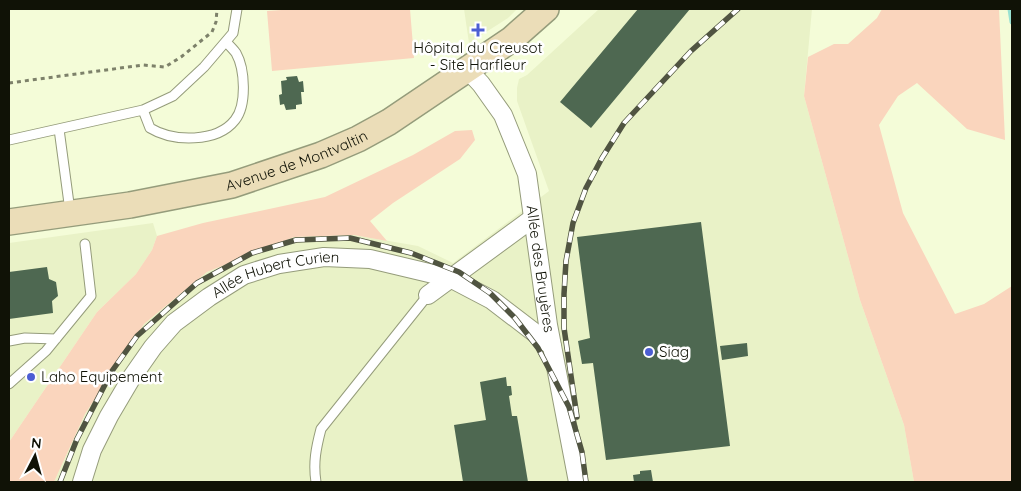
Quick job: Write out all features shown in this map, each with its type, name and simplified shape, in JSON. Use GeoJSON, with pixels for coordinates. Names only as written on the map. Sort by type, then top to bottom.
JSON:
{"type":"FeatureCollection","features":[{"type":"Feature","properties":{"kind":"street","name":"Avenue de Montvaltin"},"geometry":{"type":"LineString","coordinates":[[9,222],[130,205],[232,185],[293,166],[358,139],[389,122],[512,39],[546,9]]}},
{"type":"Feature","properties":{"kind":"street","name":"Allée des Bruyères"},"geometry":{"type":"LineString","coordinates":[[467,69],[481,84],[503,115],[527,174],[552,346],[578,482]]}},
{"type":"Feature","properties":{"kind":"street"},"geometry":{"type":"LineString","coordinates":[[428,295],[533,218]]}},
{"type":"Feature","properties":{"kind":"street","name":"Allée Hubert Curien"},"geometry":{"type":"LineString","coordinates":[[82,482],[92,450],[109,416],[132,377],[153,347],[174,323],[244,274],[279,264],[324,256],[370,259],[450,278],[492,300],[552,346]]}},
{"type":"Feature","properties":{"kind":"lane"},"geometry":{"type":"LineString","coordinates":[[9,140],[143,110],[173,96],[204,67],[233,33],[237,9]]}},
{"type":"Feature","properties":{"kind":"lane"},"geometry":{"type":"LineString","coordinates":[[143,110],[150,128],[169,136],[180,138],[199,138],[213,135],[235,121],[240,110],[243,75],[236,54],[226,42]]}},
{"type":"Feature","properties":{"kind":"lane"},"geometry":{"type":"LineString","coordinates":[[59,128],[70,214]]}},
{"type":"Feature","properties":{"kind":"lane"},"geometry":{"type":"LineString","coordinates":[[9,384],[46,351],[91,296],[85,244]]}},
{"type":"Feature","properties":{"kind":"lane"},"geometry":{"type":"LineString","coordinates":[[316,482],[314,466],[321,430],[428,295]]}},
{"type":"Feature","properties":{"kind":"lane"},"geometry":{"type":"LineString","coordinates":[[9,341],[25,338],[56,339]]}},
{"type":"Feature","properties":{"kind":"path"},"geometry":{"type":"LineString","coordinates":[[9,83],[143,65],[165,67],[182,57],[212,32],[216,22],[217,9]]}},
{"type":"Feature","properties":{"kind":"shaded area"},"geometry":{"type":"Polygon","coordinates":[[[296,9],[410,9],[414,58],[272,71],[267,11],[296,9]]]}},
{"type":"Feature","properties":{"kind":"shaded area","name":"Hôpital du Creusot - Site Harfleur"},"geometry":{"type":"Polygon","coordinates":[[[464,9],[517,9],[508,18],[469,43],[464,9]]]}},
{"type":"Feature","properties":{"kind":"shaded area"},"geometry":{"type":"Polygon","coordinates":[[[599,9],[812,9],[804,96],[860,300],[904,425],[914,482],[54,482],[85,414],[144,324],[207,272],[294,237],[354,235],[418,246],[453,263],[549,191],[517,101],[519,79],[527,75],[599,9]]]}},
{"type":"Feature","properties":{"kind":"shaded area"},"geometry":{"type":"Polygon","coordinates":[[[882,9],[999,9],[1005,140],[967,129],[917,83],[898,96],[879,125],[903,213],[955,314],[984,304],[1012,286],[1012,482],[914,482],[904,425],[860,300],[804,96],[808,57],[834,44],[848,44],[877,18],[882,9]]]}},
{"type":"Feature","properties":{"kind":"shaded area"},"geometry":{"type":"Polygon","coordinates":[[[472,130],[475,140],[460,159],[393,203],[370,221],[387,241],[354,235],[294,237],[207,272],[144,324],[85,414],[54,482],[9,482],[9,442],[97,312],[136,274],[152,250],[157,236],[203,223],[325,197],[413,155],[455,131],[472,130]]]}},
{"type":"Feature","properties":{"kind":"shaded area","name":"Laho Equipement"},"geometry":{"type":"Polygon","coordinates":[[[153,223],[157,236],[152,250],[136,274],[97,312],[9,442],[9,243],[153,223]]]}},
{"type":"Feature","properties":{"kind":"building"},"geometry":{"type":"Polygon","coordinates":[[[638,9],[690,9],[591,128],[560,102],[638,9]]]}},
{"type":"Feature","properties":{"kind":"building"},"geometry":{"type":"Polygon","coordinates":[[[297,76],[299,82],[303,81],[304,92],[301,92],[302,104],[296,105],[296,109],[286,110],[284,104],[280,105],[279,95],[282,94],[281,81],[287,80],[286,77],[297,76]]]}},
{"type":"Feature","properties":{"kind":"building","name":"Siag"},"geometry":{"type":"Polygon","coordinates":[[[701,222],[730,446],[606,460],[593,363],[582,364],[578,341],[590,338],[577,237],[701,222]]]}},
{"type":"Feature","properties":{"kind":"building"},"geometry":{"type":"Polygon","coordinates":[[[47,267],[49,279],[56,282],[58,296],[52,301],[53,313],[9,319],[9,272],[47,267]]]}},
{"type":"Feature","properties":{"kind":"building"},"geometry":{"type":"Polygon","coordinates":[[[747,343],[748,356],[722,360],[720,346],[747,343]]]}},
{"type":"Feature","properties":{"kind":"building"},"geometry":{"type":"Polygon","coordinates":[[[506,377],[507,386],[511,386],[512,395],[509,396],[512,416],[517,416],[528,482],[463,482],[454,425],[486,420],[480,382],[506,377]]]}},
{"type":"Feature","properties":{"kind":"building"},"geometry":{"type":"Polygon","coordinates":[[[651,470],[653,482],[634,482],[633,475],[640,474],[640,471],[651,470]]]}},
{"type":"Feature","properties":{"kind":"waterway"},"geometry":{"type":"LineString","coordinates":[[1010,9],[1012,22]]}},
{"type":"Feature","properties":{"kind":"railway"},"geometry":{"type":"LineString","coordinates":[[577,417],[564,328],[564,294],[566,261],[573,223],[586,188],[624,123],[691,51],[738,9]]}},
{"type":"Feature","properties":{"kind":"railway"},"geometry":{"type":"LineString","coordinates":[[60,482],[77,439],[112,371],[137,336],[197,283],[252,253],[296,240],[350,238],[411,253],[459,272],[490,293],[515,318],[538,348],[569,407],[582,452],[586,482]]}},
{"type":"Feature","properties":{"kind":"place","name":"Hôpital du Creusot - Site Harfleur"},"geometry":{"type":"Point","coordinates":[478,30]}},
{"type":"Feature","properties":{"kind":"place","name":"Siag"},"geometry":{"type":"Point","coordinates":[649,352]}},
{"type":"Feature","properties":{"kind":"place","name":"Laho Equipement"},"geometry":{"type":"Point","coordinates":[31,377]}}]}
